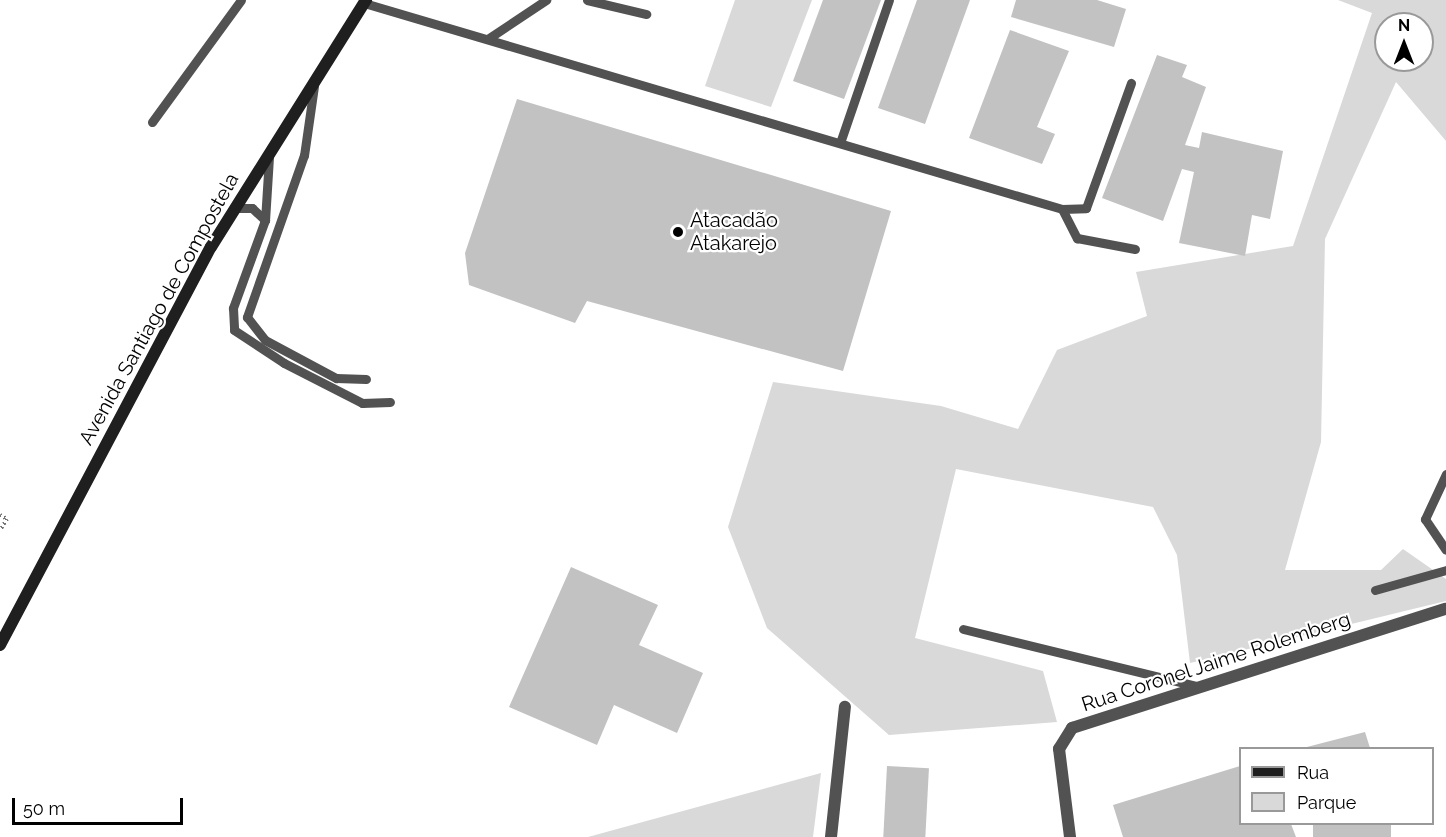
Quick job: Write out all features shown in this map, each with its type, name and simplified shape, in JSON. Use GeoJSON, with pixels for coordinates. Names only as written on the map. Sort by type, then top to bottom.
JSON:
{"type":"FeatureCollection","features":[{"type":"Feature","properties":{"kind":"main road","name":"Avenida Santiago de Compostela"},"geometry":{"type":"LineString","coordinates":[[0,645],[234,208],[269,157],[365,2]]}},
{"type":"Feature","properties":{"kind":"street","name":"Rua Coronel Jaime Rolemberg"},"geometry":{"type":"LineString","coordinates":[[1070,837],[1059,749],[1063,737],[1072,729],[1446,609]]}},
{"type":"Feature","properties":{"kind":"street"},"geometry":{"type":"LineString","coordinates":[[831,837],[845,707]]}},
{"type":"Feature","properties":{"kind":"lane"},"geometry":{"type":"LineString","coordinates":[[152,122],[241,0]]}},
{"type":"Feature","properties":{"kind":"lane"},"geometry":{"type":"LineString","coordinates":[[489,38],[546,0]]}},
{"type":"Feature","properties":{"kind":"lane"},"geometry":{"type":"LineString","coordinates":[[587,0],[646,14]]}},
{"type":"Feature","properties":{"kind":"lane"},"geometry":{"type":"LineString","coordinates":[[841,140],[890,0]]}},
{"type":"Feature","properties":{"kind":"lane"},"geometry":{"type":"LineString","coordinates":[[365,2],[841,140],[1062,209],[1086,208],[1131,83]]}},
{"type":"Feature","properties":{"kind":"lane"},"geometry":{"type":"LineString","coordinates":[[315,81],[304,155],[247,317],[265,340],[336,378],[366,379]]}},
{"type":"Feature","properties":{"kind":"lane"},"geometry":{"type":"LineString","coordinates":[[269,157],[265,220],[232,308],[234,330],[275,358],[362,403],[390,402]]}},
{"type":"Feature","properties":{"kind":"lane"},"geometry":{"type":"LineString","coordinates":[[234,208],[252,208],[265,220]]}},
{"type":"Feature","properties":{"kind":"lane"},"geometry":{"type":"LineString","coordinates":[[1062,209],[1077,238],[1135,249]]}},
{"type":"Feature","properties":{"kind":"lane"},"geometry":{"type":"LineString","coordinates":[[1446,474],[1425,519],[1446,550]]}},
{"type":"Feature","properties":{"kind":"lane"},"geometry":{"type":"LineString","coordinates":[[1375,590],[1446,570]]}},
{"type":"Feature","properties":{"kind":"lane"},"geometry":{"type":"LineString","coordinates":[[963,628],[1201,687]]}},
{"type":"Feature","properties":{"kind":"path"},"geometry":{"type":"LineString","coordinates":[[0,515],[7,519],[0,530]]}},
{"type":"Feature","properties":{"kind":"green space"},"geometry":{"type":"Polygon","coordinates":[[[735,0],[812,0],[771,107],[705,86],[735,0]]]}},
{"type":"Feature","properties":{"kind":"green space"},"geometry":{"type":"Polygon","coordinates":[[[1338,0],[1446,0],[1446,141],[1396,82],[1325,239],[1321,442],[1285,570],[1381,570],[1403,549],[1446,579],[1446,601],[1190,663],[1177,555],[1153,507],[956,469],[915,638],[1043,671],[1057,722],[889,735],[767,628],[728,527],[773,382],[941,406],[1018,429],[1057,350],[1147,316],[1136,272],[1293,246],[1372,13],[1338,0]]]}},
{"type":"Feature","properties":{"kind":"green space"},"geometry":{"type":"Polygon","coordinates":[[[821,773],[813,837],[588,837],[821,773]]]}},
{"type":"Feature","properties":{"kind":"building"},"geometry":{"type":"Polygon","coordinates":[[[823,0],[881,0],[844,99],[793,81],[823,0]]]}},
{"type":"Feature","properties":{"kind":"building"},"geometry":{"type":"Polygon","coordinates":[[[917,0],[970,0],[925,124],[878,108],[917,0]]]}},
{"type":"Feature","properties":{"kind":"building"},"geometry":{"type":"Polygon","coordinates":[[[1016,0],[1097,0],[1126,9],[1114,47],[1011,17],[1016,0]]]}},
{"type":"Feature","properties":{"kind":"building"},"geometry":{"type":"Polygon","coordinates":[[[1010,30],[1069,51],[1037,127],[1055,134],[1042,164],[969,138],[1010,30]]]}},
{"type":"Feature","properties":{"kind":"building"},"geometry":{"type":"Polygon","coordinates":[[[1157,55],[1187,65],[1182,77],[1206,87],[1185,145],[1199,148],[1202,132],[1283,151],[1270,219],[1252,215],[1245,256],[1179,243],[1194,172],[1182,169],[1163,221],[1102,198],[1157,55]]]}},
{"type":"Feature","properties":{"kind":"building","name":"Atacadão Atakarejo"},"geometry":{"type":"Polygon","coordinates":[[[517,99],[891,211],[843,371],[587,301],[575,323],[469,285],[465,253],[517,99]]]}},
{"type":"Feature","properties":{"kind":"building"},"geometry":{"type":"Polygon","coordinates":[[[571,567],[658,605],[639,645],[703,673],[677,733],[614,705],[597,745],[509,707],[571,567]]]}},
{"type":"Feature","properties":{"kind":"building"},"geometry":{"type":"Polygon","coordinates":[[[1365,732],[1370,747],[1307,747],[1365,732]]]}},
{"type":"Feature","properties":{"kind":"building"},"geometry":{"type":"Polygon","coordinates":[[[887,766],[929,768],[925,837],[883,837],[887,766]]]}},
{"type":"Feature","properties":{"kind":"building"},"geometry":{"type":"Polygon","coordinates":[[[1239,766],[1239,825],[1291,825],[1296,837],[1123,837],[1113,805],[1239,766]]]}},
{"type":"Feature","properties":{"kind":"building"},"geometry":{"type":"Polygon","coordinates":[[[1313,825],[1391,825],[1391,837],[1313,837],[1313,825]]]}},
{"type":"Feature","properties":{"kind":"place","name":"Atacadão Atakarejo"},"geometry":{"type":"Point","coordinates":[678,232]}}]}
